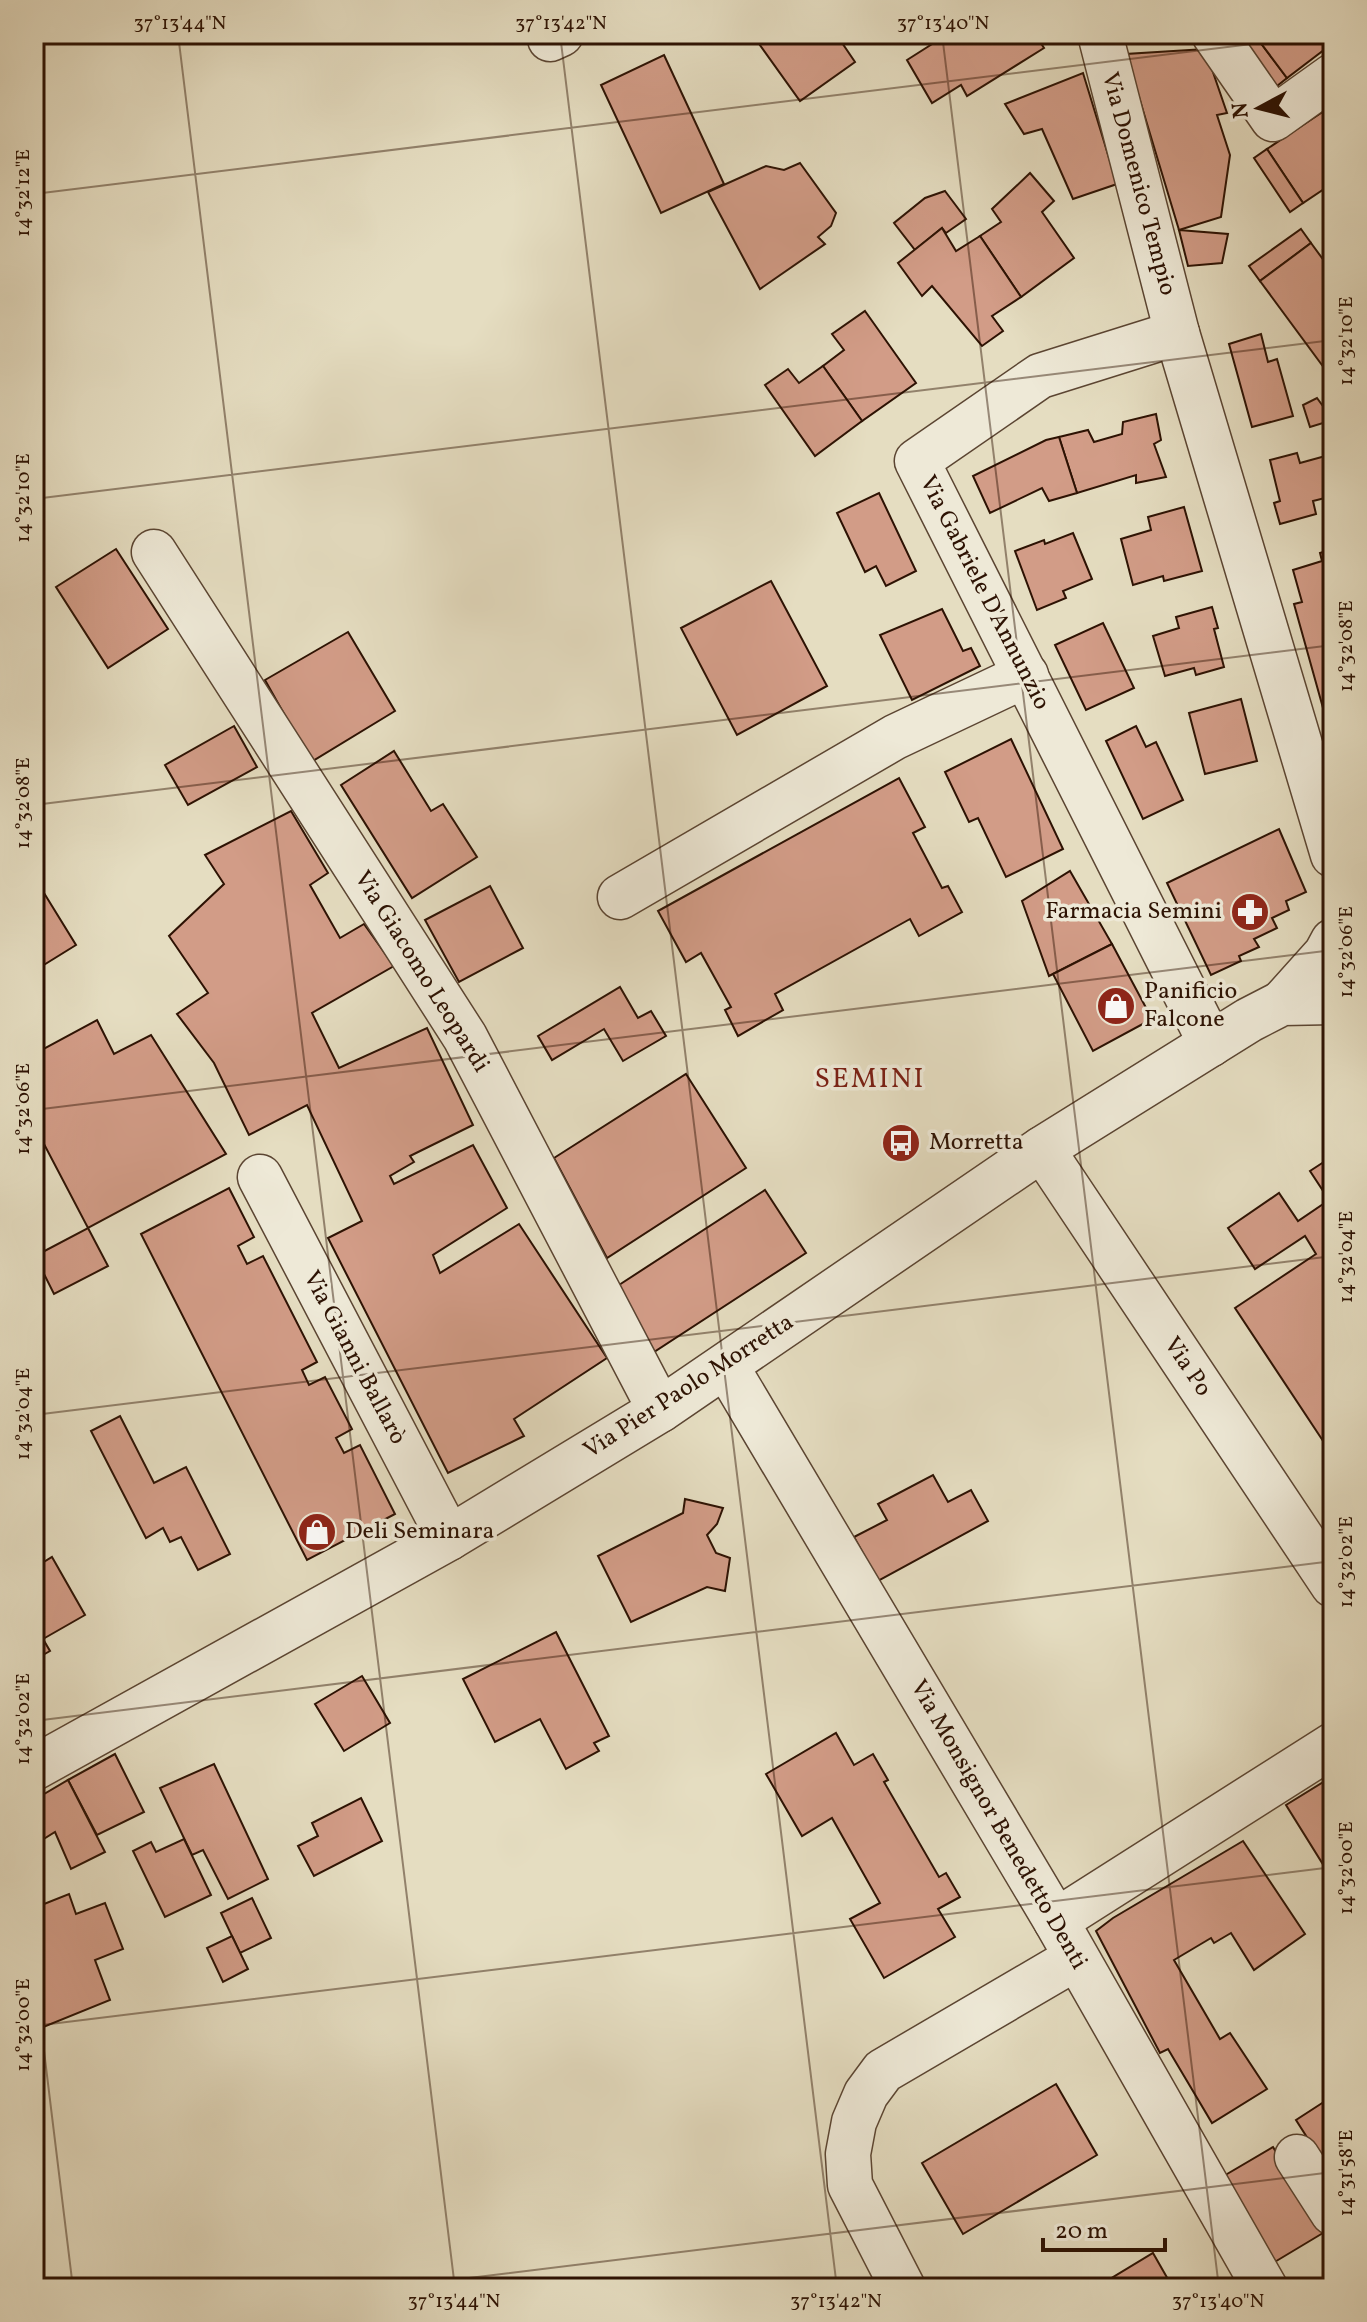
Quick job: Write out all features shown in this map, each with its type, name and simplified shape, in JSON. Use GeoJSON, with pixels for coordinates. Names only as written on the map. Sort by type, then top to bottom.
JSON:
{"type":"FeatureCollection","features":[{"type":"Feature","properties":{"kind":"street","name":"Via Domenico Tempio"},"geometry":{"type":"LineString","coordinates":[[1100,34],[1177,333]]}},
{"type":"Feature","properties":{"kind":"street"},"geometry":{"type":"LineString","coordinates":[[1214,34],[1273,119],[1333,76]]}},
{"type":"Feature","properties":{"kind":"street","name":"Via Gabriele D'Annunzio"},"geometry":{"type":"LineString","coordinates":[[1177,333],[1040,376],[917,461],[1211,1044]]}},
{"type":"Feature","properties":{"kind":"street"},"geometry":{"type":"LineString","coordinates":[[1177,333],[1333,855]]}},
{"type":"Feature","properties":{"kind":"street","name":"Via Giacomo Leopardi"},"geometry":{"type":"LineString","coordinates":[[154,552],[465,1037],[660,1410]]}},
{"type":"Feature","properties":{"kind":"street"},"geometry":{"type":"LineString","coordinates":[[620,897],[895,737],[1026,675]]}},
{"type":"Feature","properties":{"kind":"street"},"geometry":{"type":"LineString","coordinates":[[1282,1003],[1326,954],[1333,941]]}},
{"type":"Feature","properties":{"kind":"street","name":"Via Pier Paolo Morretta"},"geometry":{"type":"LineString","coordinates":[[34,1768],[449,1538],[660,1410],[1042,1149],[1211,1044],[1282,1003],[1333,1002]]}},
{"type":"Feature","properties":{"kind":"street","name":"Via Po"},"geometry":{"type":"LineString","coordinates":[[1042,1149],[1333,1585]]}},
{"type":"Feature","properties":{"kind":"street","name":"Via Gianni Ballarò"},"geometry":{"type":"LineString","coordinates":[[260,1177],[449,1538]]}},
{"type":"Feature","properties":{"kind":"street","name":"Via Monsignor Benedetto Denti"},"geometry":{"type":"LineString","coordinates":[[726,1366],[1066,1939],[1265,2288]]}},
{"type":"Feature","properties":{"kind":"street"},"geometry":{"type":"LineString","coordinates":[[903,2288],[850,2185],[848,2154],[852,2132],[866,2094],[883,2071],[1333,1745]]}},
{"type":"Feature","properties":{"kind":"street"},"geometry":{"type":"LineString","coordinates":[[1297,2157],[1333,2213]]}},
{"type":"Feature","properties":{"kind":"building"},"geometry":{"type":"Polygon","coordinates":[[[752,34],[836,34],[855,62],[800,101],[752,34]]]}},
{"type":"Feature","properties":{"kind":"building"},"geometry":{"type":"Polygon","coordinates":[[[948,34],[1035,34],[1044,48],[967,96],[961,85],[932,103],[907,60],[948,34]]]}},
{"type":"Feature","properties":{"kind":"building"},"geometry":{"type":"Polygon","coordinates":[[[1239,34],[1254,34],[1287,78],[1272,90],[1239,34]]]}},
{"type":"Feature","properties":{"kind":"building"},"geometry":{"type":"Polygon","coordinates":[[[1254,34],[1333,34],[1333,43],[1287,78],[1254,34]]]}},
{"type":"Feature","properties":{"kind":"building"},"geometry":{"type":"Polygon","coordinates":[[[1205,49],[1227,113],[1217,115],[1230,155],[1221,217],[1179,230],[1126,54],[1205,49]]]}},
{"type":"Feature","properties":{"kind":"building"},"geometry":{"type":"Polygon","coordinates":[[[664,55],[724,184],[661,213],[601,85],[664,55]]]}},
{"type":"Feature","properties":{"kind":"building"},"geometry":{"type":"Polygon","coordinates":[[[1083,73],[1117,184],[1073,199],[1042,129],[1024,134],[1005,104],[1083,73]]]}},
{"type":"Feature","properties":{"kind":"building"},"geometry":{"type":"Polygon","coordinates":[[[1333,105],[1333,183],[1303,203],[1267,149],[1333,105]]]}},
{"type":"Feature","properties":{"kind":"building"},"geometry":{"type":"Polygon","coordinates":[[[1267,149],[1303,203],[1290,212],[1254,158],[1267,149]]]}},
{"type":"Feature","properties":{"kind":"building"},"geometry":{"type":"Polygon","coordinates":[[[800,163],[836,213],[831,226],[818,237],[825,244],[760,289],[708,192],[766,166],[784,170],[800,163]]]}},
{"type":"Feature","properties":{"kind":"building"},"geometry":{"type":"Polygon","coordinates":[[[1030,173],[1054,201],[1042,212],[1074,258],[1021,297],[980,236],[1001,222],[992,209],[1030,173]]]}},
{"type":"Feature","properties":{"kind":"building"},"geometry":{"type":"Polygon","coordinates":[[[945,191],[966,219],[946,233],[942,228],[915,250],[894,223],[925,198],[945,191]]]}},
{"type":"Feature","properties":{"kind":"building"},"geometry":{"type":"Polygon","coordinates":[[[942,228],[956,251],[980,236],[1021,297],[992,316],[1003,331],[982,346],[932,286],[922,296],[898,263],[942,228]]]}},
{"type":"Feature","properties":{"kind":"building"},"geometry":{"type":"Polygon","coordinates":[[[1301,229],[1311,243],[1260,281],[1249,266],[1301,229]]]}},
{"type":"Feature","properties":{"kind":"building"},"geometry":{"type":"Polygon","coordinates":[[[1179,230],[1228,234],[1222,263],[1188,266],[1179,230]]]}},
{"type":"Feature","properties":{"kind":"building"},"geometry":{"type":"Polygon","coordinates":[[[1311,243],[1333,273],[1333,380],[1260,281],[1311,243]]]}},
{"type":"Feature","properties":{"kind":"building"},"geometry":{"type":"Polygon","coordinates":[[[865,311],[916,383],[862,421],[823,366],[844,350],[832,334],[865,311]]]}},
{"type":"Feature","properties":{"kind":"building"},"geometry":{"type":"Polygon","coordinates":[[[1261,334],[1268,362],[1277,359],[1293,416],[1252,427],[1229,344],[1261,334]]]}},
{"type":"Feature","properties":{"kind":"building"},"geometry":{"type":"Polygon","coordinates":[[[823,366],[862,421],[815,456],[765,385],[788,369],[799,383],[823,366]]]}},
{"type":"Feature","properties":{"kind":"building"},"geometry":{"type":"Polygon","coordinates":[[[1317,398],[1333,420],[1310,427],[1303,405],[1317,398]]]}},
{"type":"Feature","properties":{"kind":"building"},"geometry":{"type":"Polygon","coordinates":[[[1156,414],[1161,440],[1154,444],[1166,477],[1136,483],[1136,475],[1077,493],[1059,437],[1088,430],[1094,442],[1122,434],[1123,422],[1156,414]]]}},
{"type":"Feature","properties":{"kind":"building"},"geometry":{"type":"Polygon","coordinates":[[[1059,437],[1077,493],[1049,501],[1042,488],[990,513],[973,476],[1046,440],[1059,437]]]}},
{"type":"Feature","properties":{"kind":"building"},"geometry":{"type":"Polygon","coordinates":[[[1297,453],[1300,463],[1329,455],[1333,470],[1333,496],[1313,501],[1316,514],[1280,524],[1274,503],[1280,501],[1270,460],[1297,453]]]}},
{"type":"Feature","properties":{"kind":"building"},"geometry":{"type":"Polygon","coordinates":[[[879,493],[916,571],[886,586],[876,566],[865,572],[837,513],[879,493]]]}},
{"type":"Feature","properties":{"kind":"building"},"geometry":{"type":"Polygon","coordinates":[[[1184,507],[1202,571],[1164,581],[1163,576],[1133,585],[1121,539],[1151,530],[1148,517],[1184,507]]]}},
{"type":"Feature","properties":{"kind":"building"},"geometry":{"type":"Polygon","coordinates":[[[1073,533],[1092,579],[1063,591],[1066,598],[1037,610],[1015,551],[1073,533]]]}},
{"type":"Feature","properties":{"kind":"building"},"geometry":{"type":"Polygon","coordinates":[[[116,549],[168,629],[108,668],[56,587],[116,549]]]}},
{"type":"Feature","properties":{"kind":"building"},"geometry":{"type":"Polygon","coordinates":[[[1333,549],[1333,732],[1330,733],[1294,604],[1302,602],[1293,570],[1322,561],[1320,553],[1333,549]]]}},
{"type":"Feature","properties":{"kind":"building"},"geometry":{"type":"Polygon","coordinates":[[[771,581],[827,686],[737,735],[681,628],[771,581]]]}},
{"type":"Feature","properties":{"kind":"building"},"geometry":{"type":"Polygon","coordinates":[[[1212,607],[1224,667],[1196,675],[1194,668],[1165,676],[1153,636],[1179,628],[1176,617],[1212,607]]]}},
{"type":"Feature","properties":{"kind":"building"},"geometry":{"type":"Polygon","coordinates":[[[942,609],[963,651],[971,648],[980,666],[912,700],[880,635],[942,609]]]}},
{"type":"Feature","properties":{"kind":"building"},"geometry":{"type":"Polygon","coordinates":[[[1103,623],[1134,688],[1086,710],[1055,645],[1103,623]]]}},
{"type":"Feature","properties":{"kind":"building"},"geometry":{"type":"Polygon","coordinates":[[[348,632],[395,711],[311,762],[265,680],[348,632]]]}},
{"type":"Feature","properties":{"kind":"building"},"geometry":{"type":"Polygon","coordinates":[[[1241,699],[1257,761],[1205,774],[1189,713],[1241,699]]]}},
{"type":"Feature","properties":{"kind":"building"},"geometry":{"type":"Polygon","coordinates":[[[234,726],[257,767],[188,805],[165,765],[234,726]]]}},
{"type":"Feature","properties":{"kind":"building"},"geometry":{"type":"Polygon","coordinates":[[[1136,726],[1146,747],[1156,742],[1183,800],[1143,819],[1106,741],[1136,726]]]}},
{"type":"Feature","properties":{"kind":"building"},"geometry":{"type":"Polygon","coordinates":[[[1011,739],[1063,849],[1006,877],[978,818],[969,822],[945,772],[1011,739]]]}},
{"type":"Feature","properties":{"kind":"building"},"geometry":{"type":"Polygon","coordinates":[[[394,751],[431,811],[443,804],[477,857],[412,898],[341,785],[394,751]]]}},
{"type":"Feature","properties":{"kind":"building"},"geometry":{"type":"Polygon","coordinates":[[[899,778],[925,827],[913,833],[942,888],[948,886],[962,912],[919,936],[910,919],[775,994],[783,1010],[738,1036],[725,1010],[731,1007],[701,953],[686,962],[658,911],[899,778]]]}},
{"type":"Feature","properties":{"kind":"building"},"geometry":{"type":"Polygon","coordinates":[[[291,811],[328,873],[310,885],[340,938],[364,924],[394,966],[312,1013],[339,1068],[427,1028],[473,1125],[410,1156],[414,1162],[390,1176],[394,1184],[473,1145],[507,1208],[433,1255],[440,1273],[519,1224],[607,1358],[514,1419],[524,1436],[448,1473],[328,1238],[362,1221],[307,1105],[249,1135],[214,1063],[177,1014],[208,993],[169,936],[224,884],[205,855],[291,811]]]}},
{"type":"Feature","properties":{"kind":"building"},"geometry":{"type":"Polygon","coordinates":[[[1279,829],[1306,892],[1286,901],[1289,910],[1272,918],[1277,928],[1254,939],[1259,947],[1239,956],[1241,961],[1211,975],[1167,883],[1279,829]]]}},
{"type":"Feature","properties":{"kind":"building"},"geometry":{"type":"Polygon","coordinates":[[[1070,871],[1112,944],[1049,976],[1022,901],[1070,871]]]}},
{"type":"Feature","properties":{"kind":"building"},"geometry":{"type":"Polygon","coordinates":[[[490,886],[523,948],[459,982],[425,920],[490,886]]]}},
{"type":"Feature","properties":{"kind":"building"},"geometry":{"type":"Polygon","coordinates":[[[44,893],[76,945],[34,971],[34,899],[44,893]]]}},
{"type":"Feature","properties":{"kind":"building"},"geometry":{"type":"Polygon","coordinates":[[[1112,944],[1152,1019],[1093,1051],[1053,974],[1112,944]]]}},
{"type":"Feature","properties":{"kind":"building"},"geometry":{"type":"Polygon","coordinates":[[[620,987],[638,1018],[651,1011],[666,1036],[623,1061],[604,1029],[552,1060],[538,1036],[620,987]]]}},
{"type":"Feature","properties":{"kind":"building"},"geometry":{"type":"Polygon","coordinates":[[[97,1020],[114,1054],[151,1035],[226,1154],[88,1228],[34,1125],[34,1054],[97,1020]]]}},
{"type":"Feature","properties":{"kind":"building"},"geometry":{"type":"Polygon","coordinates":[[[686,1074],[746,1168],[607,1258],[554,1158],[686,1074]]]}},
{"type":"Feature","properties":{"kind":"building"},"geometry":{"type":"Polygon","coordinates":[[[1333,1156],[1333,1456],[1235,1308],[1316,1254],[1305,1236],[1255,1269],[1228,1228],[1279,1193],[1298,1221],[1329,1200],[1310,1171],[1333,1156]]]}},
{"type":"Feature","properties":{"kind":"building"},"geometry":{"type":"Polygon","coordinates":[[[229,1188],[254,1237],[238,1246],[247,1264],[263,1256],[317,1362],[302,1370],[309,1385],[325,1377],[352,1429],[336,1438],[344,1453],[360,1445],[395,1514],[307,1560],[141,1234],[229,1188]]]}},
{"type":"Feature","properties":{"kind":"building"},"geometry":{"type":"Polygon","coordinates":[[[765,1190],[806,1253],[654,1352],[619,1285],[765,1190]]]}},
{"type":"Feature","properties":{"kind":"building"},"geometry":{"type":"Polygon","coordinates":[[[88,1228],[108,1266],[54,1294],[35,1256],[88,1228]]]}},
{"type":"Feature","properties":{"kind":"building"},"geometry":{"type":"Polygon","coordinates":[[[120,1416],[154,1483],[186,1467],[230,1554],[198,1570],[181,1537],[170,1542],[163,1528],[146,1538],[91,1431],[120,1416]]]}},
{"type":"Feature","properties":{"kind":"building"},"geometry":{"type":"Polygon","coordinates":[[[933,1475],[948,1502],[971,1490],[988,1521],[878,1581],[854,1537],[887,1520],[878,1504],[933,1475]]]}},
{"type":"Feature","properties":{"kind":"building"},"geometry":{"type":"Polygon","coordinates":[[[685,1499],[723,1508],[717,1524],[707,1535],[716,1553],[730,1558],[725,1591],[707,1587],[631,1622],[598,1556],[683,1513],[685,1499]]]}},
{"type":"Feature","properties":{"kind":"building"},"geometry":{"type":"Polygon","coordinates":[[[52,1557],[85,1615],[43,1639],[50,1651],[34,1660],[34,1568],[52,1557]]]}},
{"type":"Feature","properties":{"kind":"building"},"geometry":{"type":"Polygon","coordinates":[[[556,1632],[609,1736],[594,1743],[599,1751],[566,1769],[540,1719],[495,1742],[463,1679],[556,1632]]]}},
{"type":"Feature","properties":{"kind":"building"},"geometry":{"type":"Polygon","coordinates":[[[362,1676],[390,1723],[344,1751],[315,1704],[362,1676]]]}},
{"type":"Feature","properties":{"kind":"building"},"geometry":{"type":"Polygon","coordinates":[[[836,1733],[854,1765],[873,1754],[888,1780],[884,1782],[939,1877],[946,1873],[960,1897],[938,1909],[955,1937],[884,1978],[850,1919],[880,1903],[832,1818],[802,1836],[766,1774],[836,1733]]]}},
{"type":"Feature","properties":{"kind":"building"},"geometry":{"type":"Polygon","coordinates":[[[115,1754],[144,1812],[97,1835],[68,1780],[115,1754]]]}},
{"type":"Feature","properties":{"kind":"building"},"geometry":{"type":"Polygon","coordinates":[[[214,1764],[268,1879],[228,1899],[203,1850],[192,1855],[160,1788],[214,1764]]]}},
{"type":"Feature","properties":{"kind":"building"},"geometry":{"type":"Polygon","coordinates":[[[1333,1776],[1333,1860],[1324,1866],[1286,1805],[1333,1776]]]}},
{"type":"Feature","properties":{"kind":"building"},"geometry":{"type":"Polygon","coordinates":[[[68,1780],[105,1852],[71,1869],[55,1832],[34,1845],[34,1800],[68,1780]]]}},
{"type":"Feature","properties":{"kind":"building"},"geometry":{"type":"Polygon","coordinates":[[[361,1798],[382,1841],[314,1876],[298,1846],[318,1836],[312,1823],[361,1798]]]}},
{"type":"Feature","properties":{"kind":"building"},"geometry":{"type":"Polygon","coordinates":[[[184,1839],[211,1895],[165,1917],[133,1851],[151,1842],[156,1852],[184,1839]]]}},
{"type":"Feature","properties":{"kind":"building"},"geometry":{"type":"Polygon","coordinates":[[[1243,1841],[1305,1934],[1254,1970],[1231,1933],[1214,1943],[1211,1938],[1174,1960],[1220,2039],[1230,2033],[1267,2089],[1212,2123],[1168,2049],[1160,2053],[1096,1931],[1243,1841]]]}},
{"type":"Feature","properties":{"kind":"building"},"geometry":{"type":"Polygon","coordinates":[[[69,1894],[76,1914],[105,1903],[123,1949],[95,1960],[110,2000],[41,2028],[34,2010],[34,1908],[69,1894]]]}},
{"type":"Feature","properties":{"kind":"building"},"geometry":{"type":"Polygon","coordinates":[[[252,1898],[271,1938],[240,1953],[221,1913],[252,1898]]]}},
{"type":"Feature","properties":{"kind":"building"},"geometry":{"type":"Polygon","coordinates":[[[232,1936],[248,1969],[223,1982],[207,1948],[232,1936]]]}},
{"type":"Feature","properties":{"kind":"building"},"geometry":{"type":"Polygon","coordinates":[[[1056,2084],[1097,2155],[963,2234],[922,2163],[1056,2084]]]}},
{"type":"Feature","properties":{"kind":"building"},"geometry":{"type":"Polygon","coordinates":[[[1333,2096],[1333,2178],[1296,2120],[1333,2096]]]}},
{"type":"Feature","properties":{"kind":"building"},"geometry":{"type":"Polygon","coordinates":[[[1273,2147],[1323,2233],[1273,2263],[1222,2177],[1273,2147]]]}},
{"type":"Feature","properties":{"kind":"building"},"geometry":{"type":"Polygon","coordinates":[[[1153,2253],[1173,2288],[1095,2288],[1153,2253]]]}},
{"type":"Feature","properties":{"kind":"place","name":"Farmacia Semini"},"geometry":{"type":"Point","coordinates":[1250,912]}},
{"type":"Feature","properties":{"kind":"place","name":"Panificio Falcone"},"geometry":{"type":"Point","coordinates":[1116,1006]}},
{"type":"Feature","properties":{"kind":"place","name":"Morretta"},"geometry":{"type":"Point","coordinates":[901,1143]}},
{"type":"Feature","properties":{"kind":"place","name":"Deli Seminara"},"geometry":{"type":"Point","coordinates":[317,1532]}},
{"type":"Feature","properties":{"kind":"district","name":"SEMINI"},"geometry":{"type":"Point","coordinates":[870,1079]}}]}
